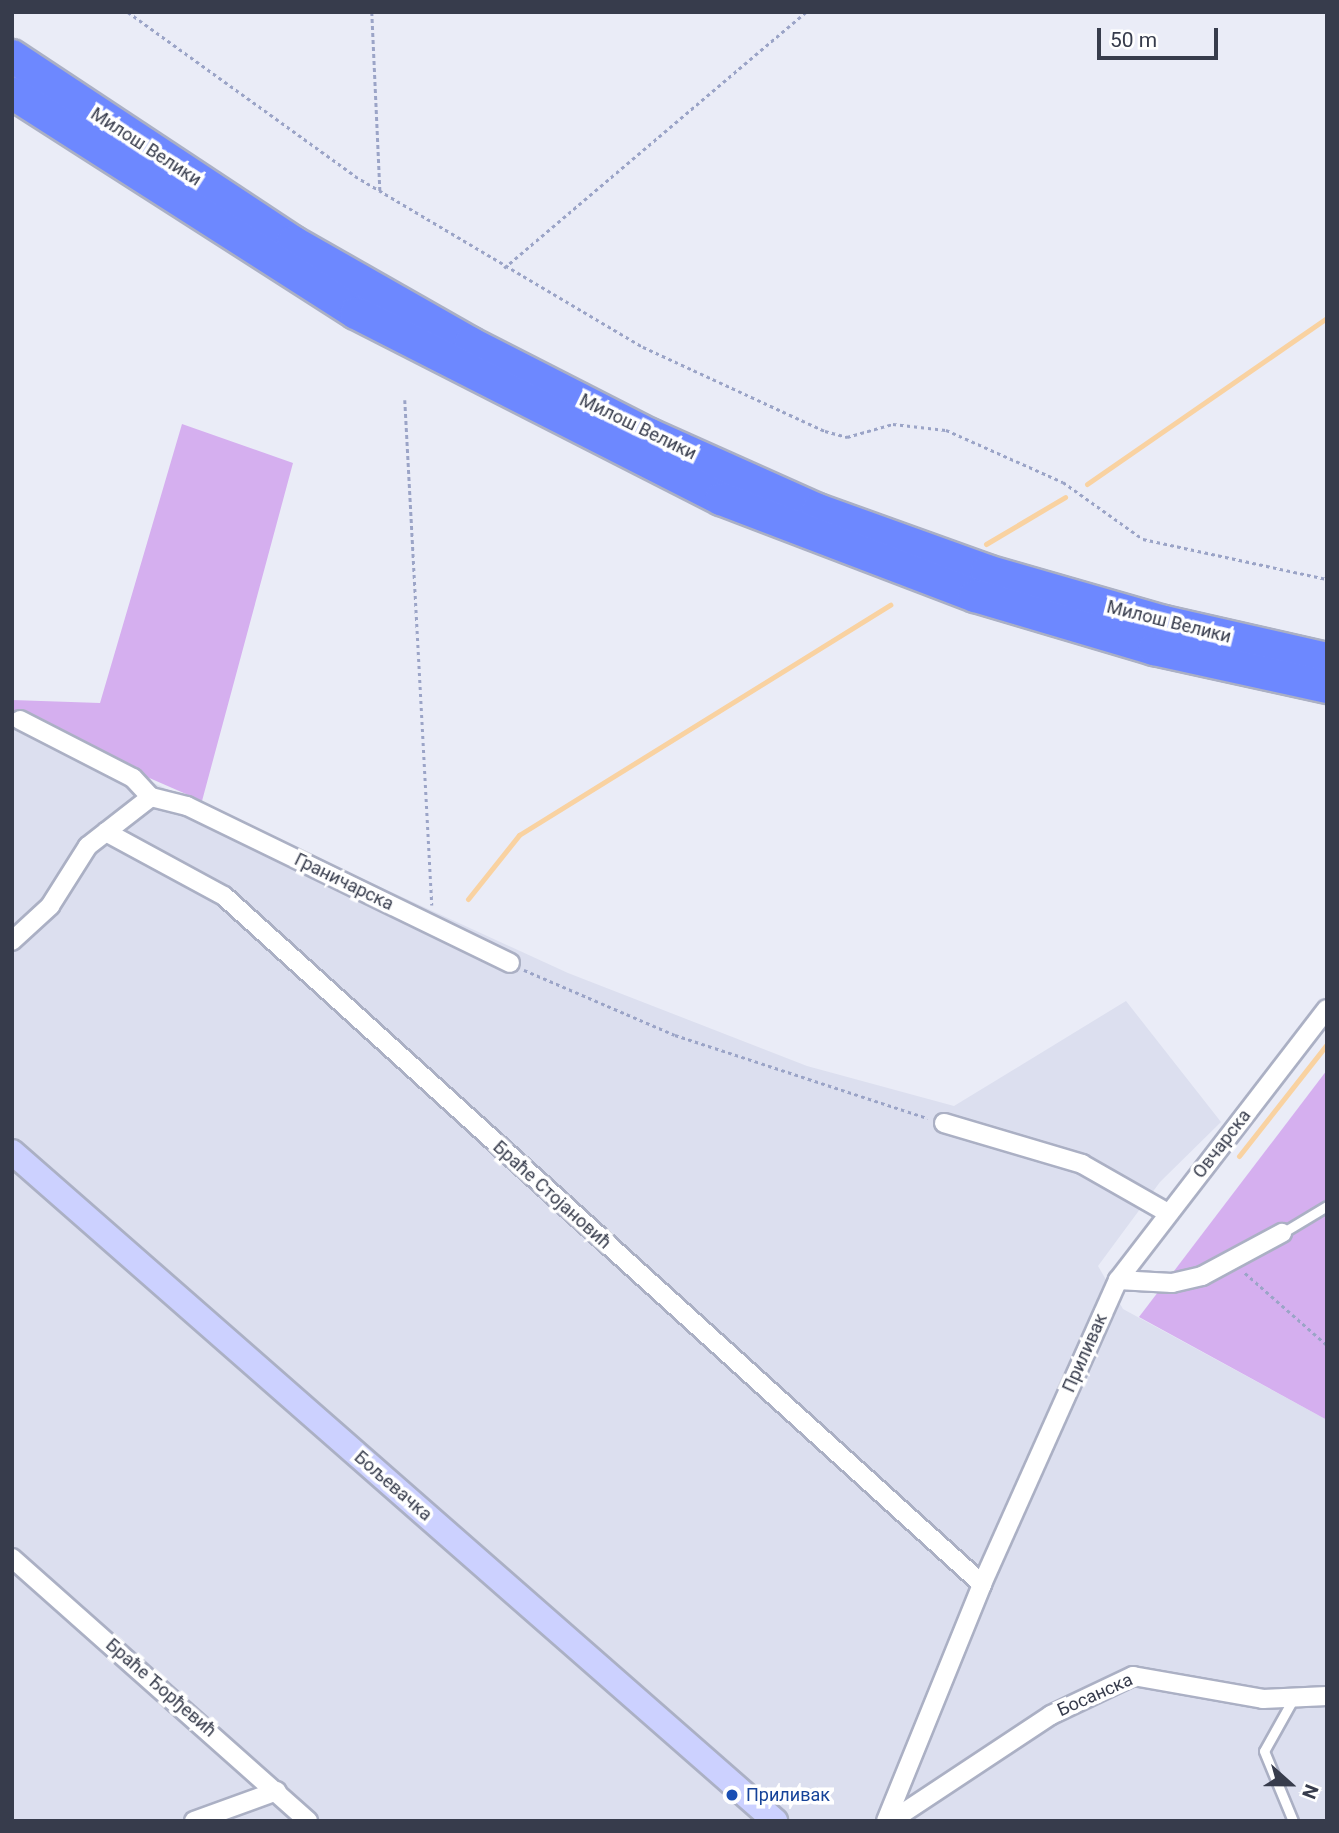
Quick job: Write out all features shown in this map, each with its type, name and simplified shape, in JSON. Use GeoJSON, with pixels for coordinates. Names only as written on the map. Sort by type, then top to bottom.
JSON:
{"type":"FeatureCollection","features":[{"type":"Feature","properties":{"kind":"highway","name":"Милош Велики"},"geometry":{"type":"LineString","coordinates":[[12,56],[315,255],[650,435],[818,510],[987,571],[1164,622],[1327,659]]}},
{"type":"Feature","properties":{"kind":"highway","name":"Милош Велики"},"geometry":{"type":"LineString","coordinates":[[12,93],[356,313],[721,499],[975,596],[1154,649],[1327,687]]}},
{"type":"Feature","properties":{"kind":"main road","name":"Бољевачка"},"geometry":{"type":"LineString","coordinates":[[12,1152],[765,1819]]}},
{"type":"Feature","properties":{"kind":"street","name":"Граничарска"},"geometry":{"type":"LineString","coordinates":[[20,720],[132,778],[151,797],[187,806],[510,963]]}},
{"type":"Feature","properties":{"kind":"street"},"geometry":{"type":"LineString","coordinates":[[12,941],[50,906],[88,846],[151,797]]}},
{"type":"Feature","properties":{"kind":"street","name":"Браће Стојановић"},"geometry":{"type":"LineString","coordinates":[[106,832],[224,896],[982,1584]]}},
{"type":"Feature","properties":{"kind":"street","name":"Овчарска"},"geometry":{"type":"LineString","coordinates":[[1118,1280],[1327,1009]]}},
{"type":"Feature","properties":{"kind":"street"},"geometry":{"type":"LineString","coordinates":[[944,1123],[1082,1164],[1168,1213]]}},
{"type":"Feature","properties":{"kind":"street"},"geometry":{"type":"LineString","coordinates":[[1118,1280],[1172,1283],[1232,1261],[1282,1233]]}},
{"type":"Feature","properties":{"kind":"street","name":"Приливак"},"geometry":{"type":"LineString","coordinates":[[888,1821],[982,1584],[1118,1280]]}},
{"type":"Feature","properties":{"kind":"street","name":"Браће Ђорђевић"},"geometry":{"type":"LineString","coordinates":[[12,1558],[308,1821]]}},
{"type":"Feature","properties":{"kind":"street","name":"Босанска"},"geometry":{"type":"LineString","coordinates":[[888,1821],[1051,1715],[1133,1675],[1292,1701],[1327,1696]]}},
{"type":"Feature","properties":{"kind":"street"},"geometry":{"type":"LineString","coordinates":[[194,1821],[277,1791]]}},
{"type":"Feature","properties":{"kind":"lane"},"geometry":{"type":"LineString","coordinates":[[1282,1233],[1327,1206]]}},
{"type":"Feature","properties":{"kind":"lane"},"geometry":{"type":"LineString","coordinates":[[1292,1701],[1264,1751],[1293,1821]]}},
{"type":"Feature","properties":{"kind":"path"},"geometry":{"type":"LineString","coordinates":[[128,12],[380,192],[504,268],[643,347],[825,431],[847,437],[892,424],[946,430],[1063,482],[1143,539],[1327,579]]}},
{"type":"Feature","properties":{"kind":"path"},"geometry":{"type":"LineString","coordinates":[[372,12],[380,192]]}},
{"type":"Feature","properties":{"kind":"path"},"geometry":{"type":"LineString","coordinates":[[504,268],[806,12]]}},
{"type":"Feature","properties":{"kind":"path"},"geometry":{"type":"LineString","coordinates":[[405,400],[433,926]]}},
{"type":"Feature","properties":{"kind":"path"},"geometry":{"type":"LineString","coordinates":[[510,963],[675,1035],[944,1123]]}},
{"type":"Feature","properties":{"kind":"path"},"geometry":{"type":"LineString","coordinates":[[1232,1261],[1327,1345]]}},
{"type":"Feature","properties":{"kind":"shaded area"},"geometry":{"type":"Polygon","coordinates":[[[182,424],[293,463],[202,801],[12,718],[12,700],[100,703],[182,424]]]}},
{"type":"Feature","properties":{"kind":"shaded area"},"geometry":{"type":"Polygon","coordinates":[[[12,718],[568,973],[807,1066],[954,1106],[1126,1001],[1221,1122],[1160,1182],[1098,1266],[1123,1309],[1327,1420],[1327,1821],[12,1821],[12,718]]]}},
{"type":"Feature","properties":{"kind":"shaded area"},"geometry":{"type":"Polygon","coordinates":[[[1327,1070],[1327,1420],[1139,1317],[1327,1070]]]}},
{"type":"Feature","properties":{"kind":"waterway"},"geometry":{"type":"LineString","coordinates":[[1087,484],[1327,318]]}},
{"type":"Feature","properties":{"kind":"waterway"},"geometry":{"type":"LineString","coordinates":[[986,544],[1065,497]]}},
{"type":"Feature","properties":{"kind":"waterway"},"geometry":{"type":"LineString","coordinates":[[468,899],[519,835],[890,605]]}},
{"type":"Feature","properties":{"kind":"waterway"},"geometry":{"type":"LineString","coordinates":[[1239,1156],[1327,1044]]}},
{"type":"Feature","properties":{"kind":"place","name":"Приливак"},"geometry":{"type":"Point","coordinates":[732,1795]}}]}
